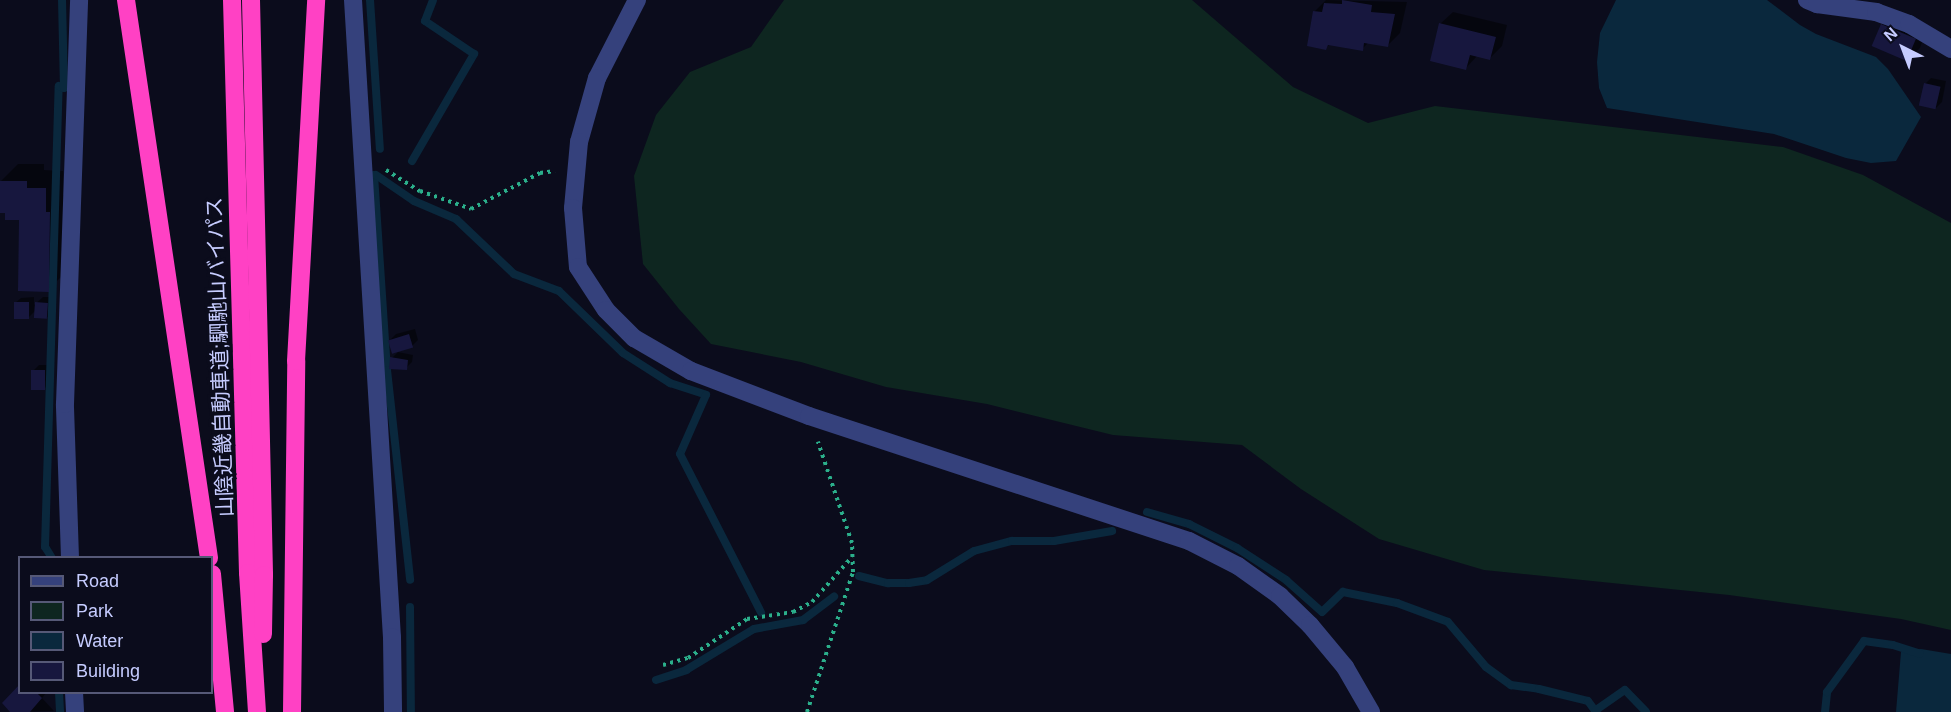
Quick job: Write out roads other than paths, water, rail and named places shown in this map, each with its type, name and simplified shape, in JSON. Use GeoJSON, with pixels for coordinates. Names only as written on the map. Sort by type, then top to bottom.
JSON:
{"type":"FeatureCollection","features":[{"type":"Feature","properties":{"kind":"highway"},"geometry":{"type":"LineString","coordinates":[[126,0],[209,556]]}},
{"type":"Feature","properties":{"kind":"highway","name":"山陰近畿自動車道;駟馳山バイパス"},"geometry":{"type":"LineString","coordinates":[[232,0],[248,573],[259,712]]}},
{"type":"Feature","properties":{"kind":"highway","name":"山陰近畿自動車道;駟馳山バイパス"},"geometry":{"type":"LineString","coordinates":[[251,0],[264,575],[259,712]]}},
{"type":"Feature","properties":{"kind":"highway"},"geometry":{"type":"LineString","coordinates":[[292,712],[296,361],[316,0]]}},
{"type":"Feature","properties":{"kind":"highway"},"geometry":{"type":"LineString","coordinates":[[213,585],[225,712]]}},
{"type":"Feature","properties":{"kind":"street"},"geometry":{"type":"LineString","coordinates":[[70,556],[65,404],[79,0]]}},
{"type":"Feature","properties":{"kind":"street"},"geometry":{"type":"LineString","coordinates":[[353,0],[392,637],[393,712]]}},
{"type":"Feature","properties":{"kind":"street"},"geometry":{"type":"LineString","coordinates":[[637,0],[597,78],[579,142],[573,208],[578,267],[606,310],[634,338],[692,371],[809,416],[1189,541],[1238,566],[1280,596],[1310,625],[1345,667],[1371,712]]}},
{"type":"Feature","properties":{"kind":"street"},"geometry":{"type":"LineString","coordinates":[[1806,0],[1817,4],[1876,12],[1909,24],[1951,49]]}},
{"type":"Feature","properties":{"kind":"street"},"geometry":{"type":"LineString","coordinates":[[74,694],[75,712]]}},
{"type":"Feature","properties":{"kind":"water"},"geometry":{"type":"Polygon","coordinates":[[[1616,0],[1767,0],[1816,34],[1876,57],[1888,69],[1921,117],[1896,161],[1871,163],[1846,158],[1774,134],[1607,108],[1599,88],[1597,62],[1600,33],[1616,0]]]}},
{"type":"Feature","properties":{"kind":"water"},"geometry":{"type":"Polygon","coordinates":[[[1921,649],[1951,654],[1951,712],[1896,712],[1901,652],[1921,649]]]}},
{"type":"Feature","properties":{"kind":"waterway"},"geometry":{"type":"LineString","coordinates":[[51,556],[45,547],[59,86],[64,88],[62,0]]}},
{"type":"Feature","properties":{"kind":"waterway"},"geometry":{"type":"LineString","coordinates":[[370,0],[380,149]]}},
{"type":"Feature","properties":{"kind":"waterway"},"geometry":{"type":"LineString","coordinates":[[412,161],[474,54],[425,21],[433,0]]}},
{"type":"Feature","properties":{"kind":"waterway"},"geometry":{"type":"LineString","coordinates":[[374,175],[387,370],[410,580]]}},
{"type":"Feature","properties":{"kind":"waterway"},"geometry":{"type":"LineString","coordinates":[[376,175],[414,201],[456,219],[514,274],[559,291],[623,353],[670,383],[706,395],[680,454],[761,612]]}},
{"type":"Feature","properties":{"kind":"waterway"},"geometry":{"type":"LineString","coordinates":[[1147,512],[1189,524],[1237,548],[1286,580],[1322,612],[1343,592],[1397,603],[1448,622],[1486,667],[1511,685],[1588,701],[1596,712]]}},
{"type":"Feature","properties":{"kind":"waterway"},"geometry":{"type":"LineString","coordinates":[[859,576],[888,583],[927,580],[974,551],[1012,541],[1054,541],[1112,531]]}},
{"type":"Feature","properties":{"kind":"waterway"},"geometry":{"type":"LineString","coordinates":[[656,680],[686,670],[754,629],[803,620],[834,597]]}},
{"type":"Feature","properties":{"kind":"waterway"},"geometry":{"type":"LineString","coordinates":[[410,607],[411,712]]}},
{"type":"Feature","properties":{"kind":"waterway"},"geometry":{"type":"LineString","coordinates":[[1825,712],[1827,692],[1864,641],[1893,645],[1920,654]]}},
{"type":"Feature","properties":{"kind":"waterway"},"geometry":{"type":"LineString","coordinates":[[1596,710],[1625,690],[1646,712]]}},
{"type":"Feature","properties":{"kind":"waterway"},"geometry":{"type":"LineString","coordinates":[[59,694],[60,712]]}}]}
